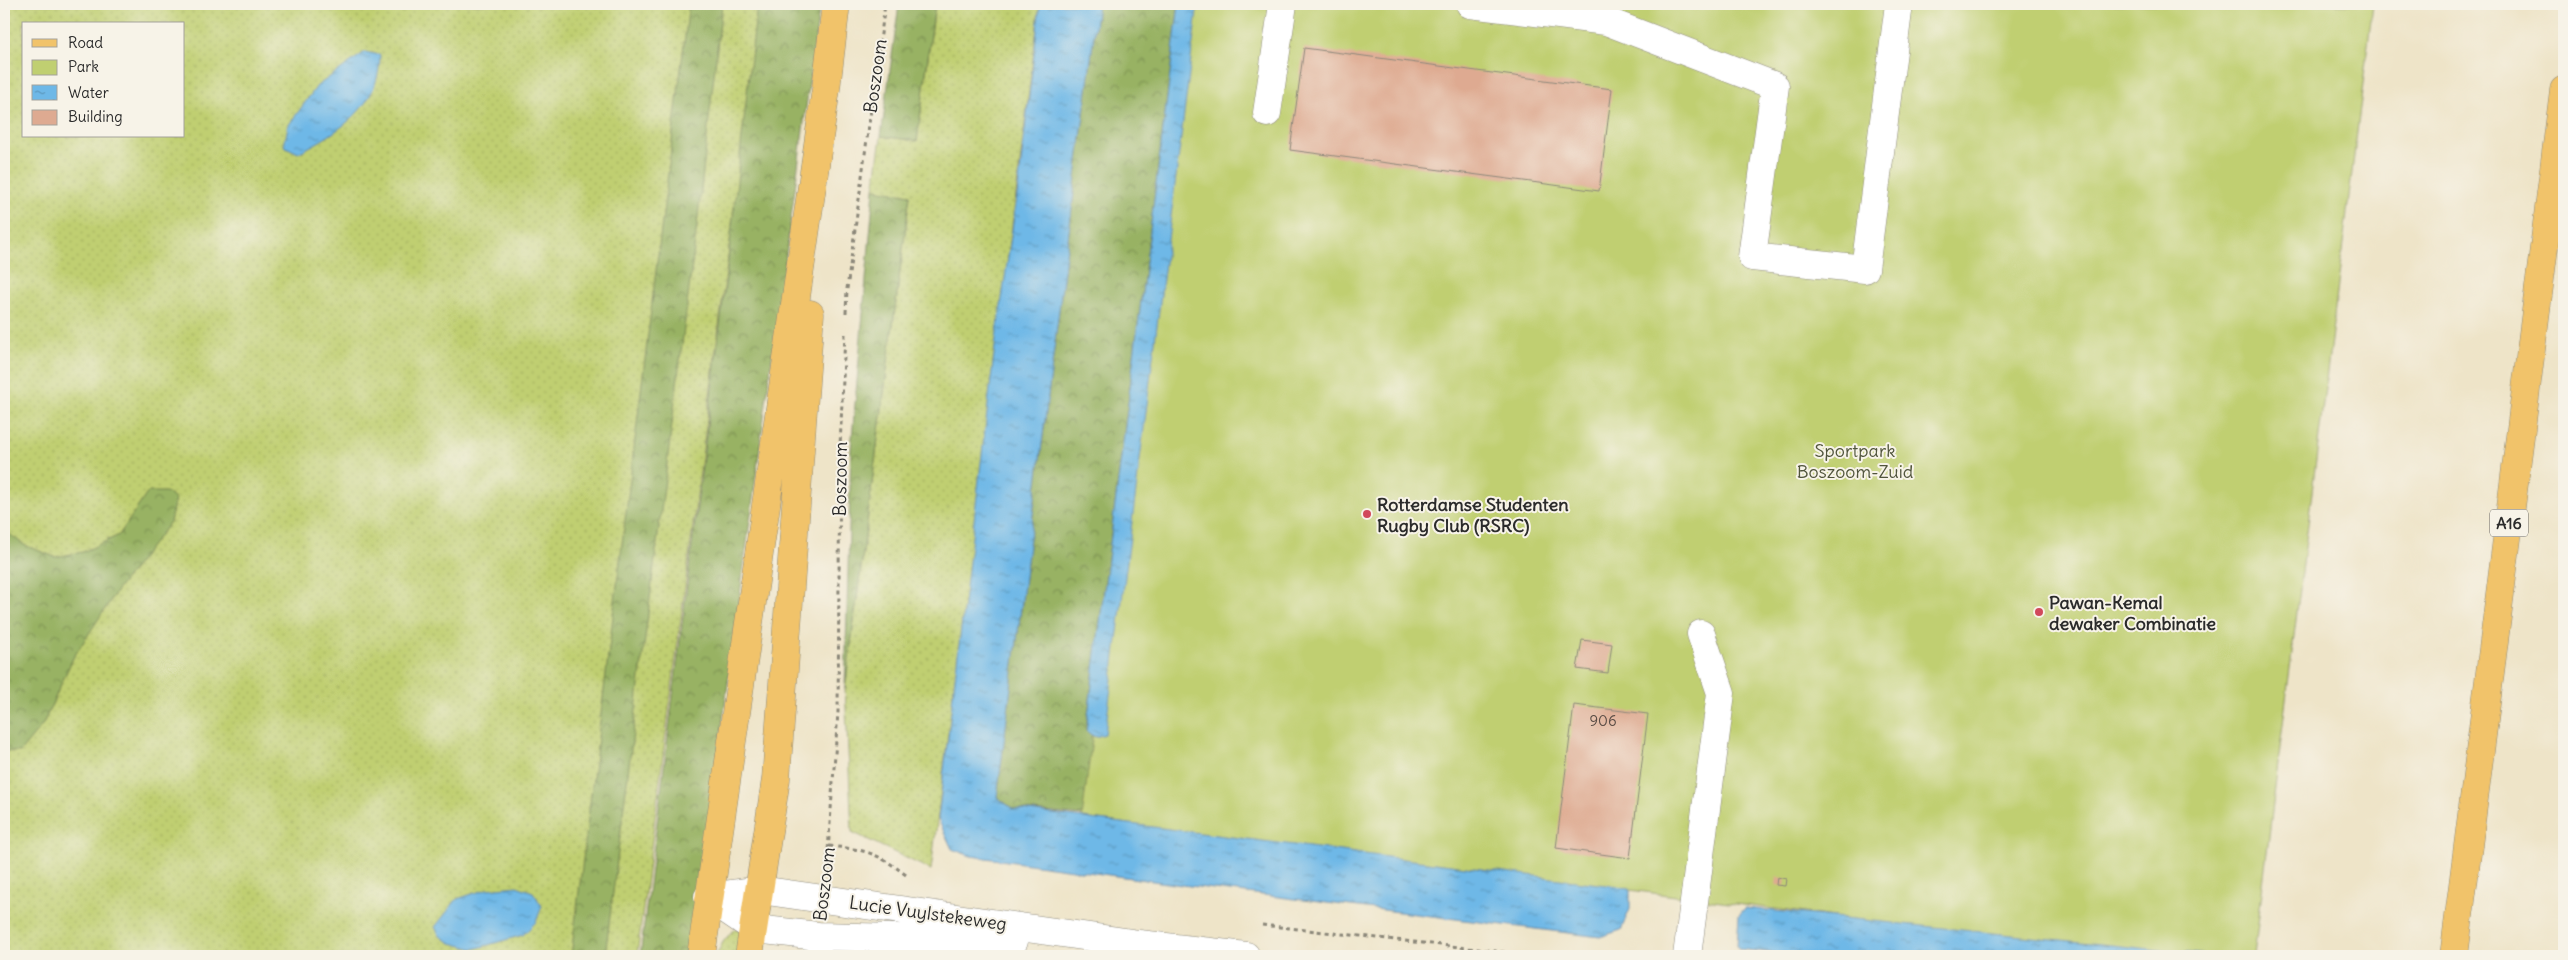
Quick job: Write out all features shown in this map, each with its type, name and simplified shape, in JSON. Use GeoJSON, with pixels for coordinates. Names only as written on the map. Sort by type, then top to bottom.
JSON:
{"type":"FeatureCollection","features":[{"type":"Feature","properties":{"kind":"main road"},"geometry":{"type":"LineString","coordinates":[[701,956],[826,88],[836,4]]}},
{"type":"Feature","properties":{"kind":"main road"},"geometry":{"type":"LineString","coordinates":[[749,956],[755,929],[776,780],[826,88]]}},
{"type":"Feature","properties":{"kind":"main road","name":"A16"},"geometry":{"type":"LineString","coordinates":[[2454,956],[2564,90]]}},
{"type":"Feature","properties":{"kind":"street"},"geometry":{"type":"LineString","coordinates":[[1267,113],[1283,4]]}},
{"type":"Feature","properties":{"kind":"street"},"geometry":{"type":"LineString","coordinates":[[1470,4],[1606,21],[1775,86],[1752,257],[1864,269],[1899,4]]}},
{"type":"Feature","properties":{"kind":"street"},"geometry":{"type":"LineString","coordinates":[[1687,956],[1722,693],[1701,634]]}},
{"type":"Feature","properties":{"kind":"street","name":"Lucie Vuylstekeweg"},"geometry":{"type":"LineString","coordinates":[[708,897],[760,890],[1139,944],[1246,956]]}},
{"type":"Feature","properties":{"kind":"street","name":"Lucie Vuylstekeweg"},"geometry":{"type":"LineString","coordinates":[[708,897],[755,929],[818,936],[1139,944]]}},
{"type":"Feature","properties":{"kind":"path","name":"Boszoom"},"geometry":{"type":"LineString","coordinates":[[846,318],[847,289],[884,4]]}},
{"type":"Feature","properties":{"kind":"path","name":"Boszoom"},"geometry":{"type":"LineString","coordinates":[[822,898],[829,846],[838,712],[840,447],[845,328]]}},
{"type":"Feature","properties":{"kind":"green space"},"geometry":{"type":"Polygon","coordinates":[[[4,4],[761,4],[637,956],[4,956],[4,4]]]}},
{"type":"Feature","properties":{"kind":"green space"},"geometry":{"type":"Polygon","coordinates":[[[689,4],[722,4],[697,225],[605,956],[571,956],[689,4]]]}},
{"type":"Feature","properties":{"kind":"green space"},"geometry":{"type":"Polygon","coordinates":[[[757,4],[820,4],[691,956],[640,956],[728,261],[757,4]]]}},
{"type":"Feature","properties":{"kind":"green space"},"geometry":{"type":"Polygon","coordinates":[[[899,4],[935,4],[917,141],[881,136],[899,4]]]}},
{"type":"Feature","properties":{"kind":"green space"},"geometry":{"type":"Polygon","coordinates":[[[935,4],[1040,4],[931,870],[852,832],[845,689],[910,195],[874,189],[881,136],[917,141],[935,4]]]}},
{"type":"Feature","properties":{"kind":"green space"},"geometry":{"type":"Polygon","coordinates":[[[1098,4],[1179,4],[1086,731],[1095,737],[1084,816],[1013,809],[997,797],[1098,4]]]}},
{"type":"Feature","properties":{"kind":"green space","name":"Sportpark Boszoom-Zuid"},"geometry":{"type":"Polygon","coordinates":[[[1185,4],[2373,4],[2254,956],[2132,956],[1082,818],[1185,4]]]}},
{"type":"Feature","properties":{"kind":"green space"},"geometry":{"type":"Polygon","coordinates":[[[874,189],[910,195],[845,689],[851,449],[874,189]]]}},
{"type":"Feature","properties":{"kind":"green space"},"geometry":{"type":"Polygon","coordinates":[[[148,492],[166,492],[175,499],[170,522],[118,589],[73,658],[43,724],[20,752],[4,751],[4,530],[24,545],[55,557],[83,552],[119,535],[148,492]]]}},
{"type":"Feature","properties":{"kind":"green space"},"geometry":{"type":"Polygon","coordinates":[[[734,929],[743,929],[739,956],[716,956],[723,942],[734,929]]]}},
{"type":"Feature","properties":{"kind":"green space"},"geometry":{"type":"Polygon","coordinates":[[[835,950],[961,956],[833,956],[835,950]]]}},
{"type":"Feature","properties":{"kind":"water"},"geometry":{"type":"Polygon","coordinates":[[[1040,4],[1098,4],[997,797],[1013,809],[1630,888],[1630,909],[1621,930],[1600,937],[1182,885],[971,856],[952,849],[938,819],[995,346],[1018,188],[1040,4]]]}},
{"type":"Feature","properties":{"kind":"water"},"geometry":{"type":"Polygon","coordinates":[[[1179,4],[1198,4],[1105,734],[1095,737],[1086,731],[1179,4]]]}},
{"type":"Feature","properties":{"kind":"water"},"geometry":{"type":"Polygon","coordinates":[[[365,52],[380,55],[378,73],[373,89],[365,103],[354,116],[328,136],[298,153],[284,146],[288,126],[317,86],[365,52]]]}},
{"type":"Feature","properties":{"kind":"water"},"geometry":{"type":"Polygon","coordinates":[[[517,886],[533,892],[542,906],[536,922],[523,935],[474,949],[451,943],[440,936],[435,927],[457,899],[487,889],[517,886]]]}},
{"type":"Feature","properties":{"kind":"water"},"geometry":{"type":"Polygon","coordinates":[[[1745,908],[2217,956],[1799,956],[1739,949],[1737,945],[1739,915],[1745,908]]]}},
{"type":"Feature","properties":{"kind":"building"},"geometry":{"type":"Polygon","coordinates":[[[1304,48],[1612,89],[1599,191],[1290,150],[1304,48]]]}},
{"type":"Feature","properties":{"kind":"building"},"geometry":{"type":"Polygon","coordinates":[[[1582,640],[1612,644],[1608,673],[1577,669],[1582,640]]]}},
{"type":"Feature","properties":{"kind":"building"},"geometry":{"type":"Polygon","coordinates":[[[1574,705],[1648,714],[1630,858],[1556,848],[1574,705]]]}},
{"type":"Feature","properties":{"kind":"building"},"geometry":{"type":"Polygon","coordinates":[[[1777,877],[1786,879],[1785,886],[1776,885],[1777,877]]]}},
{"type":"Feature","properties":{"kind":"place","name":"Rotterdamse Studenten Rugby Club (RSRC)"},"geometry":{"type":"Point","coordinates":[1367,514]}},
{"type":"Feature","properties":{"kind":"place","name":"Pawan-Kemal dewaker Combinatie"},"geometry":{"type":"Point","coordinates":[2039,612]}}]}
